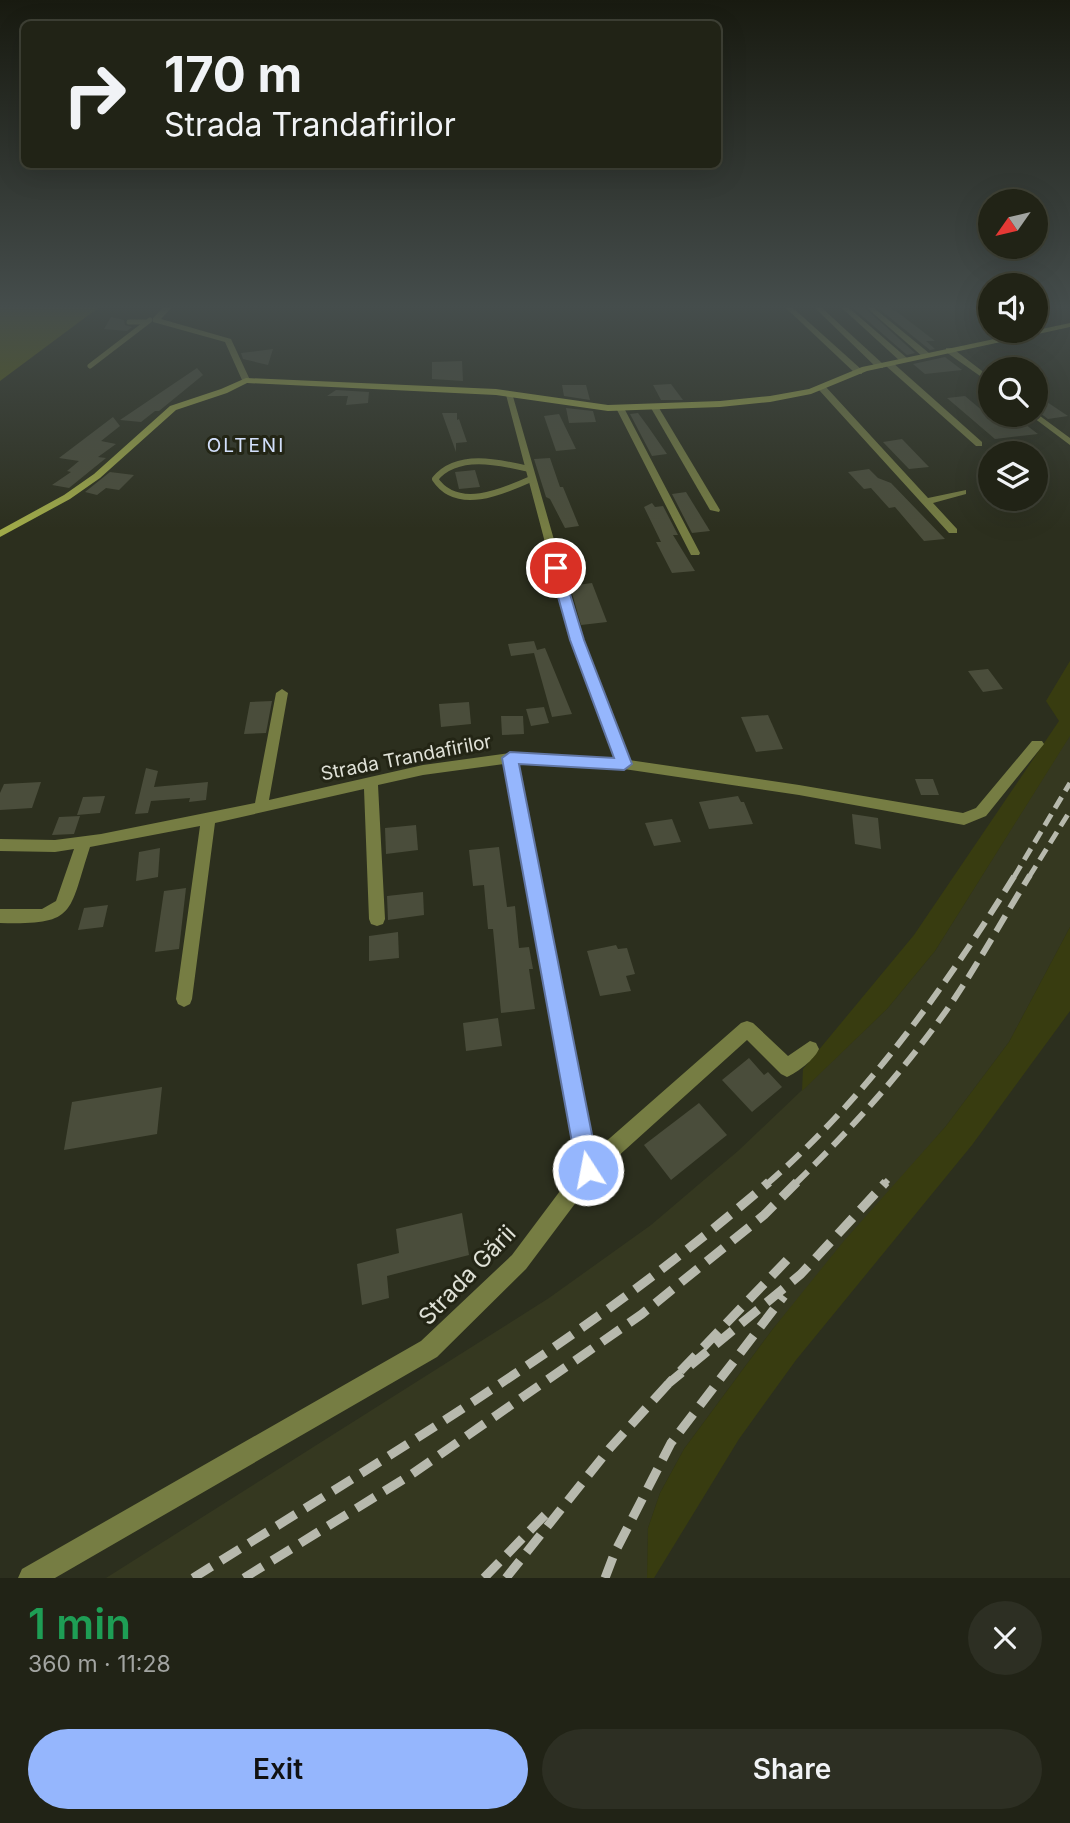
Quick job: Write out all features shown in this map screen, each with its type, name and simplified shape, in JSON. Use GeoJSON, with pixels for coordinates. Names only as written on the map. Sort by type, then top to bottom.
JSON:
{"type":"FeatureCollection","features":[{"type":"Feature","properties":{"kind":"street"},"geometry":{"type":"LineString","coordinates":[[0,534],[67,497],[97,476],[173,408],[224,391],[243,382]]}},
{"type":"Feature","properties":{"kind":"street"},"geometry":{"type":"LineString","coordinates":[[313,382],[508,393],[620,408],[655,408],[770,400],[822,388],[837,382]]}},
{"type":"Feature","properties":{"kind":"street"},"geometry":{"type":"LineString","coordinates":[[904,382],[978,443]]}},
{"type":"Feature","properties":{"kind":"street"},"geometry":{"type":"LineString","coordinates":[[822,388],[953,531]]}},
{"type":"Feature","properties":{"kind":"street"},"geometry":{"type":"LineString","coordinates":[[508,393],[577,640],[624,764]]}},
{"type":"Feature","properties":{"kind":"street"},"geometry":{"type":"LineString","coordinates":[[620,408],[695,553]]}},
{"type":"Feature","properties":{"kind":"street"},"geometry":{"type":"LineString","coordinates":[[655,408],[715,510]]}},
{"type":"Feature","properties":{"kind":"street"},"geometry":{"type":"LineString","coordinates":[[1048,426],[1070,442]]}},
{"type":"Feature","properties":{"kind":"street"},"geometry":{"type":"LineString","coordinates":[[926,501],[940,500],[963,492]]}},
{"type":"Feature","properties":{"kind":"street"},"geometry":{"type":"LineString","coordinates":[[261,807],[282,693]]}},
{"type":"Feature","properties":{"kind":"street","name":"Strada Trandafirilor"},"geometry":{"type":"LineString","coordinates":[[0,845],[55,846],[84,843],[208,819],[463,763],[510,758],[624,764],[799,790],[964,819],[981,812],[1037,744]]}},
{"type":"Feature","properties":{"kind":"street"},"geometry":{"type":"LineString","coordinates":[[510,758],[588,1170]]}},
{"type":"Feature","properties":{"kind":"street"},"geometry":{"type":"LineString","coordinates":[[371,782],[377,919]]}},
{"type":"Feature","properties":{"kind":"street"},"geometry":{"type":"LineString","coordinates":[[184,999],[208,819]]}},
{"type":"Feature","properties":{"kind":"street"},"geometry":{"type":"LineString","coordinates":[[0,916],[43,916],[56,913],[63,905],[84,843]]}},
{"type":"Feature","properties":{"kind":"street","name":"Strada Gării"},"geometry":{"type":"LineString","coordinates":[[31,1578],[429,1349],[519,1262],[588,1170],[747,1028],[787,1068],[810,1049]]}},
{"type":"Feature","properties":{"kind":"lane"},"geometry":{"type":"LineString","coordinates":[[494,462],[530,474],[493,494],[461,497],[443,490],[435,479],[444,468],[494,462]]}},
{"type":"Feature","properties":{"kind":"shaded area"},"geometry":{"type":"Polygon","coordinates":[[[1070,661],[1070,736],[935,951],[887,1009],[802,1091],[803,1069],[914,935],[1059,721],[1046,701],[1070,661]]]}},
{"type":"Feature","properties":{"kind":"shaded area"},"geometry":{"type":"Polygon","coordinates":[[[1070,735],[1070,927],[1009,1042],[946,1126],[772,1330],[684,1449],[660,1493],[648,1528],[647,1578],[106,1578],[549,1298],[651,1225],[738,1151],[887,1009],[935,951],[1070,735]]]}},
{"type":"Feature","properties":{"kind":"shaded area"},"geometry":{"type":"Polygon","coordinates":[[[1070,927],[1070,1011],[972,1145],[796,1360],[739,1439],[654,1578],[647,1578],[648,1528],[660,1493],[684,1449],[772,1330],[843,1242],[946,1126],[1009,1042],[1070,927]]]}},
{"type":"Feature","properties":{"kind":"building"},"geometry":{"type":"Polygon","coordinates":[[[177,382],[195,382],[141,422],[120,420],[177,382]]]}},
{"type":"Feature","properties":{"kind":"building"},"geometry":{"type":"Polygon","coordinates":[[[671,384],[683,400],[661,400],[653,385],[671,384]]]}},
{"type":"Feature","properties":{"kind":"building"},"geometry":{"type":"Polygon","coordinates":[[[562,385],[586,385],[590,400],[564,396],[562,385]]]}},
{"type":"Feature","properties":{"kind":"building"},"geometry":{"type":"Polygon","coordinates":[[[336,390],[369,392],[368,403],[346,405],[348,396],[327,396],[336,390]]]}},
{"type":"Feature","properties":{"kind":"building"},"geometry":{"type":"Polygon","coordinates":[[[965,396],[978,407],[978,424],[947,398],[965,396]]]}},
{"type":"Feature","properties":{"kind":"building"},"geometry":{"type":"Polygon","coordinates":[[[1048,403],[1068,416],[1048,419],[1048,403]]]}},
{"type":"Feature","properties":{"kind":"building"},"geometry":{"type":"Polygon","coordinates":[[[566,408],[593,411],[596,422],[569,423],[566,408]]]}},
{"type":"Feature","properties":{"kind":"building"},"geometry":{"type":"Polygon","coordinates":[[[442,413],[457,413],[457,420],[459,419],[467,442],[456,443],[456,452],[442,413]]]}},
{"type":"Feature","properties":{"kind":"building"},"geometry":{"type":"Polygon","coordinates":[[[638,413],[667,454],[652,456],[630,414],[638,413]]]}},
{"type":"Feature","properties":{"kind":"building"},"geometry":{"type":"Polygon","coordinates":[[[559,414],[576,449],[556,451],[544,416],[559,414]]]}},
{"type":"Feature","properties":{"kind":"building"},"geometry":{"type":"Polygon","coordinates":[[[113,417],[120,426],[101,441],[116,444],[98,457],[106,458],[69,488],[52,485],[71,472],[67,471],[79,461],[59,458],[113,417]]]}},
{"type":"Feature","properties":{"kind":"building"},"geometry":{"type":"Polygon","coordinates":[[[981,427],[1029,427],[1038,434],[995,439],[981,427]]]}},
{"type":"Feature","properties":{"kind":"building"},"geometry":{"type":"Polygon","coordinates":[[[902,439],[929,467],[909,469],[883,442],[902,439]]]}},
{"type":"Feature","properties":{"kind":"building"},"geometry":{"type":"Polygon","coordinates":[[[550,458],[560,487],[563,487],[579,526],[565,528],[550,499],[546,497],[534,459],[550,458]]]}},
{"type":"Feature","properties":{"kind":"building"},"geometry":{"type":"Polygon","coordinates":[[[869,469],[878,478],[891,483],[945,539],[924,541],[895,507],[889,508],[871,488],[864,489],[848,472],[869,469]]]}},
{"type":"Feature","properties":{"kind":"building"},"geometry":{"type":"Polygon","coordinates":[[[475,470],[480,487],[459,489],[455,472],[475,470]]]}},
{"type":"Feature","properties":{"kind":"building"},"geometry":{"type":"Polygon","coordinates":[[[110,472],[134,475],[119,490],[106,488],[97,495],[85,492],[110,472]]]}},
{"type":"Feature","properties":{"kind":"building"},"geometry":{"type":"Polygon","coordinates":[[[686,492],[710,531],[692,533],[672,494],[686,492]]]}},
{"type":"Feature","properties":{"kind":"building"},"geometry":{"type":"Polygon","coordinates":[[[652,503],[655,507],[663,506],[678,535],[673,535],[695,571],[672,573],[656,542],[661,542],[644,507],[652,503]]]}},
{"type":"Feature","properties":{"kind":"building"},"geometry":{"type":"Polygon","coordinates":[[[592,583],[607,622],[581,625],[570,586],[592,583]]]}},
{"type":"Feature","properties":{"kind":"building"},"geometry":{"type":"Polygon","coordinates":[[[534,641],[537,650],[545,648],[572,714],[552,717],[534,653],[511,656],[508,644],[534,641]]]}},
{"type":"Feature","properties":{"kind":"building"},"geometry":{"type":"Polygon","coordinates":[[[988,669],[1003,689],[983,692],[968,671],[988,669]]]}},
{"type":"Feature","properties":{"kind":"building"},"geometry":{"type":"Polygon","coordinates":[[[272,701],[266,733],[244,734],[250,702],[272,701]]]}},
{"type":"Feature","properties":{"kind":"building"},"geometry":{"type":"Polygon","coordinates":[[[469,702],[471,724],[441,727],[439,704],[469,702]]]}},
{"type":"Feature","properties":{"kind":"building"},"geometry":{"type":"Polygon","coordinates":[[[544,707],[549,723],[531,726],[526,709],[544,707]]]}},
{"type":"Feature","properties":{"kind":"building"},"geometry":{"type":"Polygon","coordinates":[[[768,715],[783,749],[756,752],[741,717],[768,715]]]}},
{"type":"Feature","properties":{"kind":"building"},"geometry":{"type":"Polygon","coordinates":[[[501,716],[523,716],[524,734],[502,735],[501,716]]]}},
{"type":"Feature","properties":{"kind":"building"},"geometry":{"type":"Polygon","coordinates":[[[146,768],[158,771],[154,787],[208,782],[206,800],[189,802],[190,798],[151,801],[148,813],[135,814],[146,768]]]}},
{"type":"Feature","properties":{"kind":"building"},"geometry":{"type":"Polygon","coordinates":[[[915,779],[933,779],[939,795],[921,795],[915,779]]]}},
{"type":"Feature","properties":{"kind":"building"},"geometry":{"type":"Polygon","coordinates":[[[41,782],[32,808],[0,810],[0,793],[4,784],[41,782]]]}},
{"type":"Feature","properties":{"kind":"building"},"geometry":{"type":"Polygon","coordinates":[[[105,796],[100,813],[77,815],[83,797],[105,796]]]}},
{"type":"Feature","properties":{"kind":"building"},"geometry":{"type":"Polygon","coordinates":[[[738,796],[741,802],[744,802],[753,824],[709,829],[699,802],[738,796]]]}},
{"type":"Feature","properties":{"kind":"building"},"geometry":{"type":"Polygon","coordinates":[[[852,814],[878,818],[881,849],[855,844],[852,814]]]}},
{"type":"Feature","properties":{"kind":"building"},"geometry":{"type":"Polygon","coordinates":[[[80,816],[74,834],[52,835],[59,817],[80,816]]]}},
{"type":"Feature","properties":{"kind":"building"},"geometry":{"type":"Polygon","coordinates":[[[672,819],[681,842],[654,846],[645,823],[672,819]]]}},
{"type":"Feature","properties":{"kind":"building"},"geometry":{"type":"Polygon","coordinates":[[[416,825],[418,850],[386,854],[385,828],[416,825]]]}},
{"type":"Feature","properties":{"kind":"building"},"geometry":{"type":"Polygon","coordinates":[[[499,847],[507,907],[515,906],[519,948],[529,947],[533,969],[529,969],[535,1009],[501,1013],[493,929],[488,929],[484,885],[473,886],[469,850],[499,847]]]}},
{"type":"Feature","properties":{"kind":"building"},"geometry":{"type":"Polygon","coordinates":[[[160,848],[158,877],[136,881],[139,852],[160,848]]]}},
{"type":"Feature","properties":{"kind":"building"},"geometry":{"type":"Polygon","coordinates":[[[186,888],[179,949],[155,952],[164,891],[186,888]]]}},
{"type":"Feature","properties":{"kind":"building"},"geometry":{"type":"Polygon","coordinates":[[[423,892],[424,915],[388,920],[387,896],[423,892]]]}},
{"type":"Feature","properties":{"kind":"building"},"geometry":{"type":"Polygon","coordinates":[[[108,905],[103,927],[78,930],[84,908],[108,905]]]}},
{"type":"Feature","properties":{"kind":"building"},"geometry":{"type":"Polygon","coordinates":[[[398,932],[399,958],[369,961],[369,936],[398,932]]]}},
{"type":"Feature","properties":{"kind":"building"},"geometry":{"type":"Polygon","coordinates":[[[616,945],[618,949],[627,948],[635,974],[626,976],[631,991],[600,996],[587,951],[616,945]]]}},
{"type":"Feature","properties":{"kind":"building"},"geometry":{"type":"Polygon","coordinates":[[[498,1018],[502,1046],[466,1051],[463,1023],[498,1018]]]}},
{"type":"Feature","properties":{"kind":"building"},"geometry":{"type":"Polygon","coordinates":[[[749,1058],[764,1075],[768,1072],[782,1087],[752,1112],[722,1080],[749,1058]]]}},
{"type":"Feature","properties":{"kind":"building"},"geometry":{"type":"Polygon","coordinates":[[[162,1087],[157,1134],[64,1150],[72,1102],[162,1087]]]}},
{"type":"Feature","properties":{"kind":"building"},"geometry":{"type":"Polygon","coordinates":[[[699,1103],[727,1135],[671,1180],[644,1145],[699,1103]]]}},
{"type":"Feature","properties":{"kind":"building"},"geometry":{"type":"Polygon","coordinates":[[[462,1213],[469,1255],[387,1276],[389,1298],[362,1305],[357,1264],[399,1253],[396,1229],[462,1213]]]}},
{"type":"Feature","properties":{"kind":"railway"},"geometry":{"type":"LineString","coordinates":[[1014,877],[1070,783]]}},
{"type":"Feature","properties":{"kind":"railway"},"geometry":{"type":"LineString","coordinates":[[1029,877],[1070,811]]}},
{"type":"Feature","properties":{"kind":"railway"},"geometry":{"type":"LineString","coordinates":[[767,1184],[838,1115],[871,1078],[961,959],[1015,875]]}},
{"type":"Feature","properties":{"kind":"railway"},"geometry":{"type":"LineString","coordinates":[[795,1184],[874,1101],[929,1034],[968,978],[1030,875]]}},
{"type":"Feature","properties":{"kind":"railway"},"geometry":{"type":"LineString","coordinates":[[193,1578],[415,1439],[561,1342],[702,1238],[769,1182]]}},
{"type":"Feature","properties":{"kind":"railway"},"geometry":{"type":"LineString","coordinates":[[669,1383],[801,1274],[886,1182]]}},
{"type":"Feature","properties":{"kind":"railway"},"geometry":{"type":"LineString","coordinates":[[244,1578],[412,1474],[642,1314],[764,1215],[795,1184]]}},
{"type":"Feature","properties":{"kind":"railway"},"geometry":{"type":"LineString","coordinates":[[669,1383],[787,1260]]}},
{"type":"Feature","properties":{"kind":"railway"},"geometry":{"type":"LineString","coordinates":[[605,1578],[615,1552],[671,1443],[784,1296]]}},
{"type":"Feature","properties":{"kind":"railway"},"geometry":{"type":"LineString","coordinates":[[506,1578],[610,1448],[669,1383]]}},
{"type":"Feature","properties":{"kind":"railway"},"geometry":{"type":"LineString","coordinates":[[484,1578],[545,1515]]}},
{"type":"Feature","properties":{"kind":"district","name":"OLTENI"},"geometry":{"type":"Point","coordinates":[246,445]}},
{"type":"Feature","properties":{"kind":"route"},"geometry":{"type":"LineString","coordinates":[[556,568],[577,640],[624,764],[542,757],[510,758],[588,1170]]}}]}
